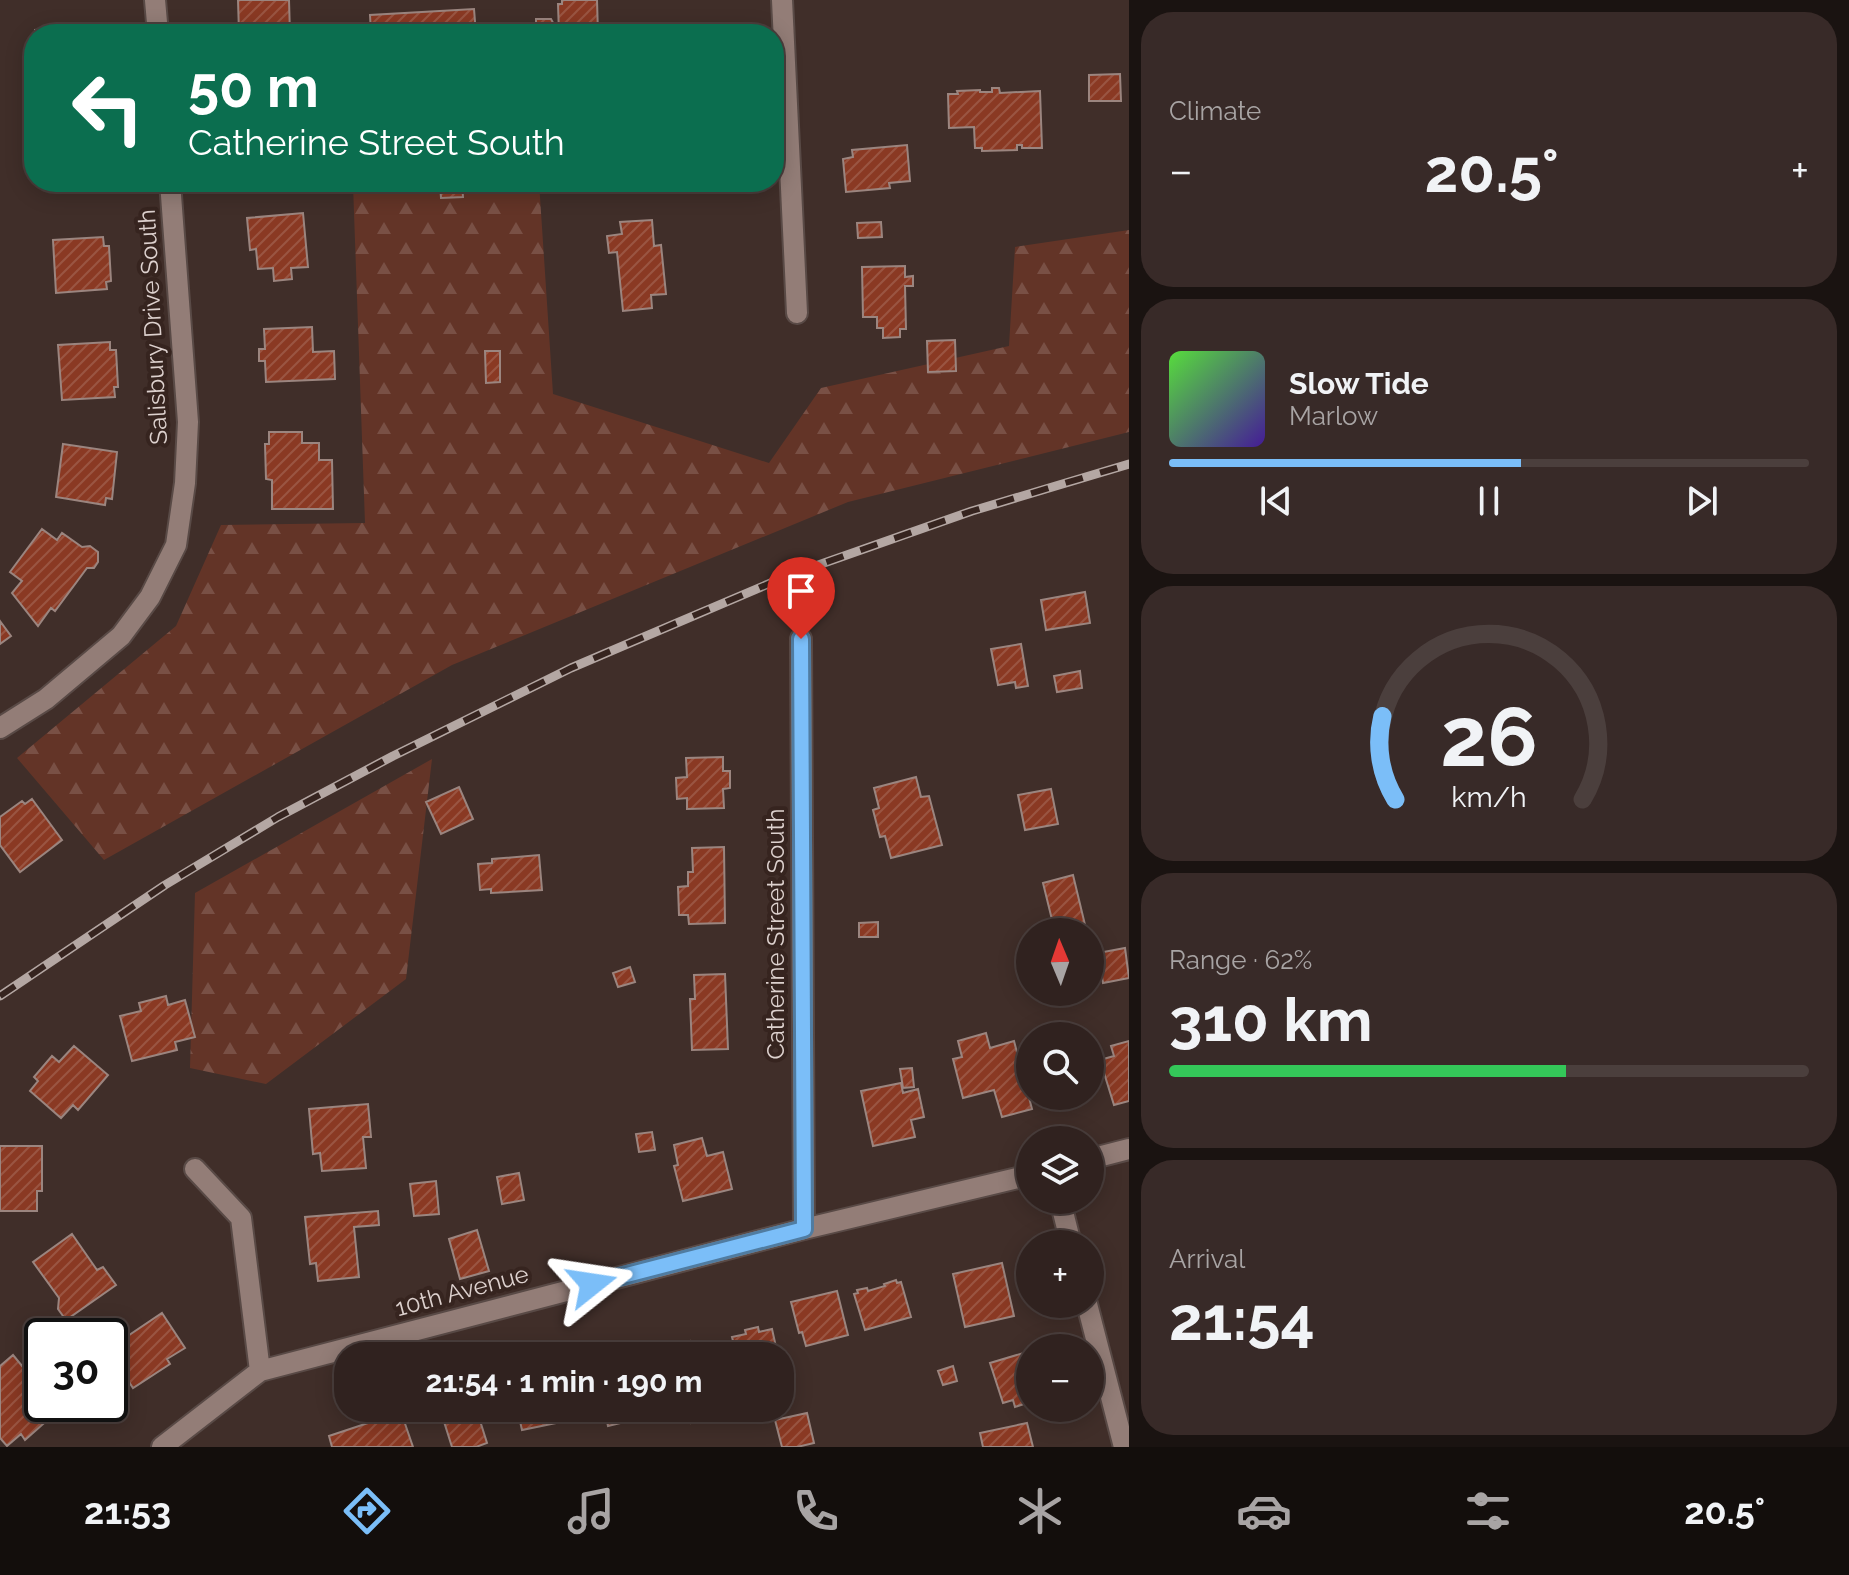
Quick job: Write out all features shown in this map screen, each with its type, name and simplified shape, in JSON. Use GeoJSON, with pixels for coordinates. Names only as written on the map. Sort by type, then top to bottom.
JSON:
{"type":"FeatureCollection","features":[{"type":"Feature","properties":{"kind":"street"},"geometry":{"type":"LineString","coordinates":[[155,0],[157,24]]}},
{"type":"Feature","properties":{"kind":"street"},"geometry":{"type":"LineString","coordinates":[[782,0],[783,24]]}},
{"type":"Feature","properties":{"kind":"street"},"geometry":{"type":"LineString","coordinates":[[784,42],[797,313]]}},
{"type":"Feature","properties":{"kind":"street","name":"Salisbury Drive South"},"geometry":{"type":"LineString","coordinates":[[0,728],[46,699],[121,636],[150,597],[176,545],[185,483],[188,422],[171,192]]}},
{"type":"Feature","properties":{"kind":"street","name":"Catherine Street South"},"geometry":{"type":"LineString","coordinates":[[801,639],[804,1229]]}},
{"type":"Feature","properties":{"kind":"street"},"geometry":{"type":"LineString","coordinates":[[1104,1155],[1129,1149]]}},
{"type":"Feature","properties":{"kind":"street"},"geometry":{"type":"LineString","coordinates":[[195,1169],[241,1218],[260,1371]]}},
{"type":"Feature","properties":{"kind":"street","name":"10th Avenue"},"geometry":{"type":"LineString","coordinates":[[162,1447],[260,1371],[804,1229],[1016,1178]]}},
{"type":"Feature","properties":{"kind":"street"},"geometry":{"type":"LineString","coordinates":[[1091,1318],[1124,1447]]}},
{"type":"Feature","properties":{"kind":"green space"},"geometry":{"type":"Polygon","coordinates":[[[353,192],[540,192],[553,394],[769,463],[821,388],[1009,346],[1015,247],[1129,230],[1129,432],[848,502],[452,665],[104,860],[17,758],[176,626],[221,525],[365,523],[353,192]]]}},
{"type":"Feature","properties":{"kind":"green space"},"geometry":{"type":"Polygon","coordinates":[[[432,759],[406,979],[266,1084],[190,1068],[195,893],[432,759]]]}},
{"type":"Feature","properties":{"kind":"building"},"geometry":{"type":"Polygon","coordinates":[[[238,0],[289,0],[290,24],[239,24],[238,0]]]}},
{"type":"Feature","properties":{"kind":"building"},"geometry":{"type":"Polygon","coordinates":[[[562,0],[597,0],[598,24],[559,24],[558,4],[562,4],[562,0]]]}},
{"type":"Feature","properties":{"kind":"building"},"geometry":{"type":"Polygon","coordinates":[[[474,9],[475,24],[370,24],[370,15],[474,9]]]}},
{"type":"Feature","properties":{"kind":"building"},"geometry":{"type":"Polygon","coordinates":[[[536,19],[551,19],[554,24],[536,24],[536,19]]]}},
{"type":"Feature","properties":{"kind":"building"},"geometry":{"type":"Polygon","coordinates":[[[1120,74],[1121,101],[1089,101],[1089,75],[1120,74]]]}},
{"type":"Feature","properties":{"kind":"building"},"geometry":{"type":"Polygon","coordinates":[[[992,88],[999,88],[1000,93],[1040,91],[1042,148],[1017,145],[1017,150],[982,151],[982,148],[975,148],[974,127],[949,128],[948,94],[958,94],[957,91],[992,92],[992,88]]]}},
{"type":"Feature","properties":{"kind":"building"},"geometry":{"type":"Polygon","coordinates":[[[907,145],[910,181],[889,183],[890,188],[846,192],[843,159],[853,157],[852,150],[907,145]]]}},
{"type":"Feature","properties":{"kind":"building"},"geometry":{"type":"Polygon","coordinates":[[[441,192],[463,192],[463,197],[441,198],[441,192]]]}},
{"type":"Feature","properties":{"kind":"building"},"geometry":{"type":"Polygon","coordinates":[[[303,213],[308,267],[291,268],[292,279],[274,281],[273,268],[258,269],[256,249],[250,250],[247,218],[303,213]]]}},
{"type":"Feature","properties":{"kind":"building"},"geometry":{"type":"Polygon","coordinates":[[[652,220],[654,246],[661,245],[666,294],[651,295],[652,308],[623,311],[617,252],[609,253],[607,236],[622,234],[620,222],[652,220]]]}},
{"type":"Feature","properties":{"kind":"building"},"geometry":{"type":"Polygon","coordinates":[[[881,222],[882,237],[858,238],[857,223],[881,222]]]}},
{"type":"Feature","properties":{"kind":"building"},"geometry":{"type":"Polygon","coordinates":[[[103,237],[104,246],[109,246],[111,281],[106,282],[107,289],[56,293],[53,240],[103,237]]]}},
{"type":"Feature","properties":{"kind":"building"},"geometry":{"type":"Polygon","coordinates":[[[905,266],[905,277],[913,276],[913,286],[905,286],[906,329],[900,329],[900,337],[883,338],[883,328],[877,328],[877,317],[863,317],[862,267],[905,266]]]}},
{"type":"Feature","properties":{"kind":"building"},"geometry":{"type":"Polygon","coordinates":[[[312,327],[313,352],[334,351],[335,379],[266,382],[265,361],[259,361],[259,349],[265,349],[264,329],[312,327]]]}},
{"type":"Feature","properties":{"kind":"building"},"geometry":{"type":"Polygon","coordinates":[[[955,340],[956,371],[928,372],[927,341],[955,340]]]}},
{"type":"Feature","properties":{"kind":"building"},"geometry":{"type":"Polygon","coordinates":[[[110,342],[110,350],[116,350],[118,387],[114,387],[115,397],[62,400],[58,345],[110,342]]]}},
{"type":"Feature","properties":{"kind":"building"},"geometry":{"type":"Polygon","coordinates":[[[485,351],[500,351],[500,382],[486,383],[485,351]]]}},
{"type":"Feature","properties":{"kind":"building"},"geometry":{"type":"Polygon","coordinates":[[[269,432],[302,432],[302,443],[319,443],[319,460],[332,460],[333,509],[272,509],[272,480],[266,479],[265,444],[269,444],[269,432]]]}},
{"type":"Feature","properties":{"kind":"building"},"geometry":{"type":"Polygon","coordinates":[[[63,444],[117,452],[112,499],[106,498],[105,505],[56,497],[63,444]]]}},
{"type":"Feature","properties":{"kind":"building"},"geometry":{"type":"Polygon","coordinates":[[[42,529],[57,540],[62,533],[82,547],[90,546],[98,552],[98,562],[94,568],[87,568],[55,611],[51,608],[38,626],[12,593],[22,581],[10,572],[42,529]]]}},
{"type":"Feature","properties":{"kind":"building"},"geometry":{"type":"Polygon","coordinates":[[[1085,592],[1090,623],[1046,630],[1041,600],[1085,592]]]}},
{"type":"Feature","properties":{"kind":"building"},"geometry":{"type":"Polygon","coordinates":[[[0,621],[11,636],[0,644],[0,621]]]}},
{"type":"Feature","properties":{"kind":"building"},"geometry":{"type":"Polygon","coordinates":[[[1021,644],[1028,686],[1016,688],[1015,682],[998,685],[991,649],[1021,644]]]}},
{"type":"Feature","properties":{"kind":"building"},"geometry":{"type":"Polygon","coordinates":[[[1080,671],[1082,688],[1057,692],[1054,676],[1080,671]]]}},
{"type":"Feature","properties":{"kind":"building"},"geometry":{"type":"Polygon","coordinates":[[[723,757],[723,771],[730,771],[730,788],[723,789],[724,808],[687,809],[687,798],[677,799],[676,778],[687,777],[686,758],[723,757]]]}},
{"type":"Feature","properties":{"kind":"building"},"geometry":{"type":"Polygon","coordinates":[[[916,777],[921,797],[929,796],[942,845],[891,858],[885,836],[880,837],[873,810],[879,808],[874,788],[916,777]]]}},
{"type":"Feature","properties":{"kind":"building"},"geometry":{"type":"Polygon","coordinates":[[[459,787],[473,819],[441,834],[426,802],[459,787]]]}},
{"type":"Feature","properties":{"kind":"building"},"geometry":{"type":"Polygon","coordinates":[[[1051,789],[1058,824],[1025,830],[1018,795],[1051,789]]]}},
{"type":"Feature","properties":{"kind":"building"},"geometry":{"type":"Polygon","coordinates":[[[32,799],[62,840],[20,872],[0,845],[0,817],[22,801],[25,804],[32,799]]]}},
{"type":"Feature","properties":{"kind":"building"},"geometry":{"type":"Polygon","coordinates":[[[724,847],[725,923],[689,924],[688,915],[679,915],[678,887],[688,886],[688,872],[693,872],[692,848],[724,847]]]}},
{"type":"Feature","properties":{"kind":"building"},"geometry":{"type":"Polygon","coordinates":[[[539,855],[542,890],[491,893],[491,889],[480,890],[478,864],[492,863],[492,859],[539,855]]]}},
{"type":"Feature","properties":{"kind":"building"},"geometry":{"type":"Polygon","coordinates":[[[1073,875],[1083,918],[1052,918],[1043,883],[1073,875]]]}},
{"type":"Feature","properties":{"kind":"building"},"geometry":{"type":"Polygon","coordinates":[[[878,922],[878,937],[859,937],[859,923],[878,922]]]}},
{"type":"Feature","properties":{"kind":"building"},"geometry":{"type":"Polygon","coordinates":[[[1125,948],[1129,978],[1104,983],[1104,952],[1125,948]]]}},
{"type":"Feature","properties":{"kind":"building"},"geometry":{"type":"Polygon","coordinates":[[[630,967],[635,982],[618,987],[613,973],[630,967]]]}},
{"type":"Feature","properties":{"kind":"building"},"geometry":{"type":"Polygon","coordinates":[[[725,974],[728,1049],[692,1050],[690,999],[695,999],[694,975],[725,974]]]}},
{"type":"Feature","properties":{"kind":"building"},"geometry":{"type":"Polygon","coordinates":[[[166,996],[168,1005],[185,1000],[195,1037],[175,1042],[177,1050],[132,1061],[120,1016],[141,1011],[139,1003],[166,996]]]}},
{"type":"Feature","properties":{"kind":"building"},"geometry":{"type":"Polygon","coordinates":[[[986,1033],[990,1048],[1014,1041],[1016,1110],[1028,1110],[1002,1117],[994,1090],[963,1098],[953,1059],[962,1057],[958,1041],[986,1033]]]}},
{"type":"Feature","properties":{"kind":"building"},"geometry":{"type":"Polygon","coordinates":[[[1129,1041],[1129,1101],[1114,1105],[1104,1073],[1104,1059],[1114,1056],[1111,1046],[1129,1041]]]}},
{"type":"Feature","properties":{"kind":"building"},"geometry":{"type":"Polygon","coordinates":[[[74,1046],[108,1075],[78,1110],[73,1105],[61,1118],[30,1091],[38,1081],[34,1077],[52,1056],[59,1062],[74,1046]]]}},
{"type":"Feature","properties":{"kind":"building"},"geometry":{"type":"Polygon","coordinates":[[[912,1068],[914,1087],[903,1088],[900,1069],[912,1068]]]}},
{"type":"Feature","properties":{"kind":"building"},"geometry":{"type":"Polygon","coordinates":[[[901,1083],[903,1093],[918,1089],[924,1117],[911,1120],[915,1137],[873,1146],[861,1091],[901,1083]]]}},
{"type":"Feature","properties":{"kind":"building"},"geometry":{"type":"Polygon","coordinates":[[[368,1104],[371,1137],[363,1137],[366,1168],[322,1171],[320,1153],[313,1154],[309,1109],[368,1104]]]}},
{"type":"Feature","properties":{"kind":"building"},"geometry":{"type":"Polygon","coordinates":[[[652,1132],[655,1150],[639,1152],[636,1134],[652,1132]]]}},
{"type":"Feature","properties":{"kind":"building"},"geometry":{"type":"Polygon","coordinates":[[[702,1138],[707,1156],[723,1152],[732,1189],[683,1201],[674,1166],[678,1165],[674,1145],[702,1138]]]}},
{"type":"Feature","properties":{"kind":"building"},"geometry":{"type":"Polygon","coordinates":[[[0,1146],[42,1146],[42,1191],[37,1191],[37,1211],[0,1211],[0,1146]]]}},
{"type":"Feature","properties":{"kind":"building"},"geometry":{"type":"Polygon","coordinates":[[[519,1173],[524,1200],[502,1204],[497,1177],[519,1173]]]}},
{"type":"Feature","properties":{"kind":"building"},"geometry":{"type":"Polygon","coordinates":[[[436,1181],[439,1214],[414,1216],[410,1184],[436,1181]]]}},
{"type":"Feature","properties":{"kind":"building"},"geometry":{"type":"Polygon","coordinates":[[[378,1211],[379,1225],[354,1227],[359,1277],[318,1281],[316,1263],[310,1264],[305,1217],[378,1211]]]}},
{"type":"Feature","properties":{"kind":"building"},"geometry":{"type":"Polygon","coordinates":[[[477,1230],[489,1271],[460,1279],[449,1239],[477,1230]]]}},
{"type":"Feature","properties":{"kind":"building"},"geometry":{"type":"Polygon","coordinates":[[[72,1234],[97,1270],[103,1267],[116,1285],[65,1318],[58,1309],[59,1298],[33,1262],[72,1234]]]}},
{"type":"Feature","properties":{"kind":"building"},"geometry":{"type":"Polygon","coordinates":[[[1002,1263],[1014,1316],[965,1327],[953,1274],[1002,1263]]]}},
{"type":"Feature","properties":{"kind":"building"},"geometry":{"type":"Polygon","coordinates":[[[896,1280],[897,1283],[901,1282],[911,1317],[865,1330],[854,1294],[858,1293],[857,1290],[867,1288],[868,1291],[896,1280]]]}},
{"type":"Feature","properties":{"kind":"building"},"geometry":{"type":"Polygon","coordinates":[[[837,1291],[848,1335],[806,1346],[802,1332],[799,1333],[791,1302],[837,1291]]]}},
{"type":"Feature","properties":{"kind":"building"},"geometry":{"type":"Polygon","coordinates":[[[162,1313],[185,1348],[167,1359],[170,1364],[133,1388],[128,1380],[128,1336],[162,1313]]]}},
{"type":"Feature","properties":{"kind":"building"},"geometry":{"type":"Polygon","coordinates":[[[758,1327],[759,1332],[772,1329],[775,1342],[733,1342],[732,1337],[746,1334],[745,1330],[758,1327]]]}},
{"type":"Feature","properties":{"kind":"building"},"geometry":{"type":"Polygon","coordinates":[[[13,1355],[24,1368],[24,1422],[45,1422],[25,1440],[21,1434],[7,1446],[0,1438],[0,1366],[13,1355]]]}},
{"type":"Feature","properties":{"kind":"building"},"geometry":{"type":"Polygon","coordinates":[[[1016,1355],[1016,1407],[1013,1400],[1003,1403],[990,1363],[1016,1355]]]}},
{"type":"Feature","properties":{"kind":"building"},"geometry":{"type":"Polygon","coordinates":[[[953,1366],[957,1381],[943,1385],[938,1371],[953,1366]]]}},
{"type":"Feature","properties":{"kind":"building"},"geometry":{"type":"Polygon","coordinates":[[[807,1413],[814,1443],[782,1447],[776,1422],[794,1422],[794,1416],[807,1413]]]}},
{"type":"Feature","properties":{"kind":"building"},"geometry":{"type":"Polygon","coordinates":[[[371,1422],[404,1422],[413,1447],[332,1447],[329,1436],[371,1422]]]}},
{"type":"Feature","properties":{"kind":"building"},"geometry":{"type":"Polygon","coordinates":[[[444,1422],[480,1422],[487,1443],[476,1447],[452,1447],[444,1422]]]}},
{"type":"Feature","properties":{"kind":"building"},"geometry":{"type":"Polygon","coordinates":[[[520,1422],[561,1422],[522,1430],[520,1422]]]}},
{"type":"Feature","properties":{"kind":"building"},"geometry":{"type":"Polygon","coordinates":[[[1027,1423],[1033,1447],[983,1447],[980,1433],[1027,1423]]]}},
{"type":"Feature","properties":{"kind":"railway"},"geometry":{"type":"LineString","coordinates":[[0,996],[165,885],[278,817],[571,668],[787,576],[972,511],[1129,464]]}},
{"type":"Feature","properties":{"kind":"route"},"geometry":{"type":"LineString","coordinates":[[592,1284],[804,1229],[801,639]]}}]}
